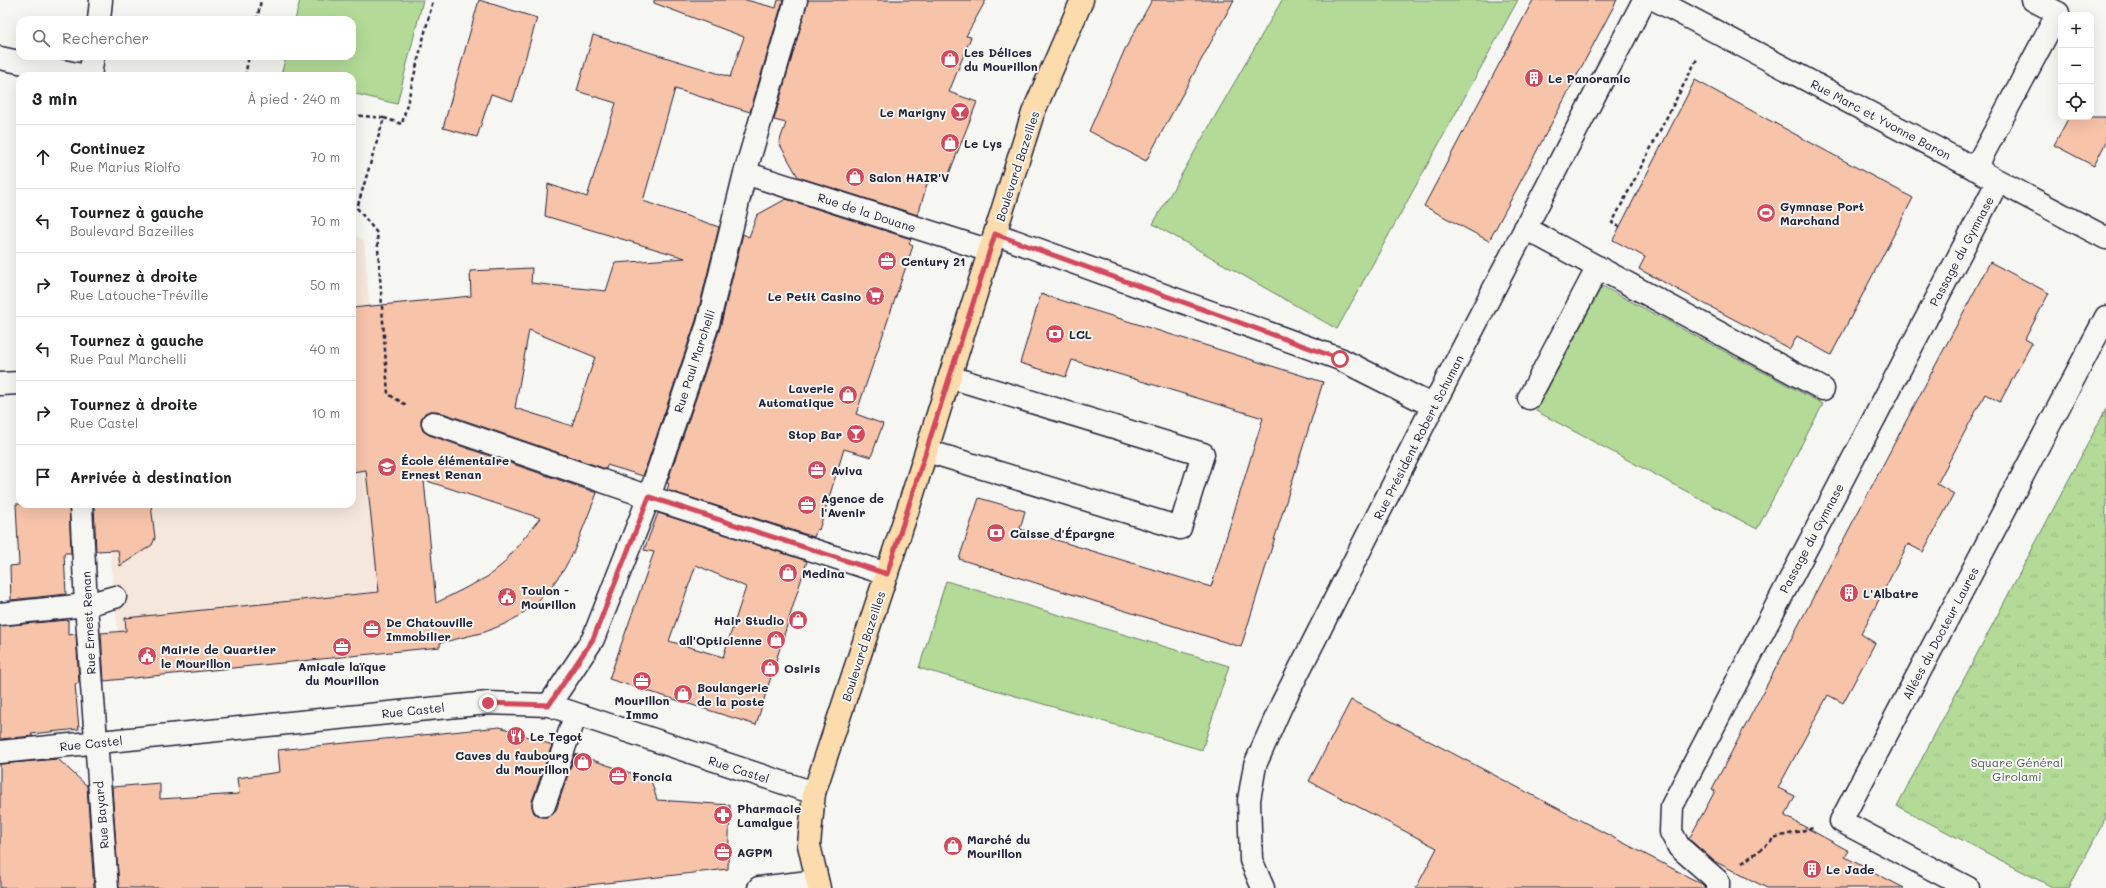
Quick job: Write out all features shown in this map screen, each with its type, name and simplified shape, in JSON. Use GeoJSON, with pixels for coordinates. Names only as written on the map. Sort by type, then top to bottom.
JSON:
{"type":"FeatureCollection","features":[{"type":"Feature","properties":{"kind":"main road","name":"Boulevard Bazeilles"},"geometry":{"type":"LineString","coordinates":[[818,885],[809,845],[814,793],[927,451],[1033,114],[1082,0]]}},
{"type":"Feature","properties":{"kind":"street"},"geometry":{"type":"LineString","coordinates":[[99,16],[102,0]]}},
{"type":"Feature","properties":{"kind":"street","name":"Rue Président Robert Schuman"},"geometry":{"type":"LineString","coordinates":[[1263,888],[1251,860],[1250,800],[1255,766],[1282,704],[1433,406],[1644,0]]}},
{"type":"Feature","properties":{"kind":"street","name":"Rue Marc et Yvonne Baron"},"geometry":{"type":"LineString","coordinates":[[1656,0],[2106,238]]}},
{"type":"Feature","properties":{"kind":"street"},"geometry":{"type":"LineString","coordinates":[[1975,169],[2058,14],[2033,0]]}},
{"type":"Feature","properties":{"kind":"street","name":"Rue Paul Marchelli"},"geometry":{"type":"LineString","coordinates":[[549,705],[593,639],[649,497],[708,324],[745,173],[793,1]]}},
{"type":"Feature","properties":{"kind":"street"},"geometry":{"type":"LineString","coordinates":[[0,58],[67,72]]}},
{"type":"Feature","properties":{"kind":"street"},"geometry":{"type":"LineString","coordinates":[[91,72],[92,60]]}},
{"type":"Feature","properties":{"kind":"street","name":"Rue de la Douane"},"geometry":{"type":"LineString","coordinates":[[745,173],[992,242],[1340,359],[1433,406]]}},
{"type":"Feature","properties":{"kind":"street","name":"Passage du Gymnase"},"geometry":{"type":"LineString","coordinates":[[1718,884],[1679,847],[1671,832],[1672,806],[1998,181]]}},
{"type":"Feature","properties":{"kind":"street"},"geometry":{"type":"LineString","coordinates":[[1525,228],[1823,389]]}},
{"type":"Feature","properties":{"kind":"street"},"geometry":{"type":"LineString","coordinates":[[1529,398],[1598,267]]}},
{"type":"Feature","properties":{"kind":"street","name":"Allées du Docteur Laures"},"geometry":{"type":"LineString","coordinates":[[1841,821],[2106,317]]}},
{"type":"Feature","properties":{"kind":"street"},"geometry":{"type":"LineString","coordinates":[[927,451],[1180,528],[1183,521],[1203,454],[950,377]]}},
{"type":"Feature","properties":{"kind":"street"},"geometry":{"type":"LineString","coordinates":[[0,384],[16,383]]}},
{"type":"Feature","properties":{"kind":"street"},"geometry":{"type":"LineString","coordinates":[[433,423],[649,497],[887,574]]}},
{"type":"Feature","properties":{"kind":"street","name":"Rue Ernest Renan"},"geometry":{"type":"LineString","coordinates":[[82,508],[86,605],[95,743]]}},
{"type":"Feature","properties":{"kind":"street"},"geometry":{"type":"LineString","coordinates":[[0,614],[86,605],[115,597]]}},
{"type":"Feature","properties":{"kind":"street","name":"Rue Castel"},"geometry":{"type":"LineString","coordinates":[[0,752],[488,703],[549,705],[814,793]]}},
{"type":"Feature","properties":{"kind":"street"},"geometry":{"type":"LineString","coordinates":[[544,805],[576,714]]}},
{"type":"Feature","properties":{"kind":"street","name":"Rue Bayard"},"geometry":{"type":"LineString","coordinates":[[95,743],[107,888]]}},
{"type":"Feature","properties":{"kind":"street"},"geometry":{"type":"LineString","coordinates":[[1841,821],[1968,888]]}},
{"type":"Feature","properties":{"kind":"street"},"geometry":{"type":"LineString","coordinates":[[759,888],[818,885]]}},
{"type":"Feature","properties":{"kind":"path"},"geometry":{"type":"LineString","coordinates":[[258,16],[262,0]]}},
{"type":"Feature","properties":{"kind":"path"},"geometry":{"type":"LineString","coordinates":[[356,115],[384,118],[402,124],[433,0]]}},
{"type":"Feature","properties":{"kind":"path"},"geometry":{"type":"LineString","coordinates":[[1620,227],[1612,223],[1712,30]]}},
{"type":"Feature","properties":{"kind":"path"},"geometry":{"type":"LineString","coordinates":[[246,72],[248,60]]}},
{"type":"Feature","properties":{"kind":"path"},"geometry":{"type":"LineString","coordinates":[[384,118],[357,208],[377,233],[388,394]]}},
{"type":"Feature","properties":{"kind":"path"},"geometry":{"type":"LineString","coordinates":[[1718,884],[1771,842],[1773,838],[1841,821]]}},
{"type":"Feature","properties":{"kind":"shaded area","name":"École élémentaire Ernest Renan"},"geometry":{"type":"Polygon","coordinates":[[[356,236],[364,240],[373,351],[418,419],[440,647],[122,679],[106,508],[356,508],[356,236]]]}},
{"type":"Feature","properties":{"kind":"green space"},"geometry":{"type":"Polygon","coordinates":[[[300,0],[423,0],[397,104],[356,94],[356,72],[282,72],[285,60],[356,60],[356,16],[296,16],[300,0]]]}},
{"type":"Feature","properties":{"kind":"green space"},"geometry":{"type":"Polygon","coordinates":[[[1282,0],[1518,0],[1337,329],[1153,224],[1282,0]]]}},
{"type":"Feature","properties":{"kind":"green space"},"geometry":{"type":"Polygon","coordinates":[[[1602,286],[1823,404],[1757,529],[1536,411],[1602,286]]]}},
{"type":"Feature","properties":{"kind":"green space","name":"Square Général Girolami"},"geometry":{"type":"Polygon","coordinates":[[[2106,409],[2106,817],[2069,888],[2054,888],[1897,806],[2106,409]]]}},
{"type":"Feature","properties":{"kind":"green space"},"geometry":{"type":"Polygon","coordinates":[[[946,581],[1229,666],[1202,750],[919,668],[946,581]]]}},
{"type":"Feature","properties":{"kind":"building"},"geometry":{"type":"Polygon","coordinates":[[[479,0],[537,18],[513,101],[491,94],[477,137],[443,128],[479,0]]]}},
{"type":"Feature","properties":{"kind":"building"},"geometry":{"type":"Polygon","coordinates":[[[654,0],[746,0],[776,8],[778,0],[783,0],[750,112],[675,89],[643,201],[719,227],[696,320],[643,476],[607,465],[606,469],[437,411],[425,413],[421,419],[423,431],[429,435],[597,493],[574,551],[563,571],[536,603],[507,623],[485,632],[440,643],[440,647],[104,681],[101,633],[126,631],[125,618],[379,592],[366,470],[356,471],[356,308],[471,296],[470,271],[532,268],[531,283],[606,291],[615,263],[685,258],[545,216],[548,184],[587,197],[616,103],[577,91],[593,35],[730,77],[744,37],[654,3],[654,0]],[[529,330],[515,408],[572,426],[595,357],[529,330]],[[424,480],[436,603],[487,577],[503,564],[540,518],[424,480]]]}},
{"type":"Feature","properties":{"kind":"building"},"geometry":{"type":"Polygon","coordinates":[[[808,0],[986,0],[966,36],[971,37],[949,92],[977,102],[947,179],[930,174],[918,215],[798,177],[779,143],[786,123],[774,120],[808,0]]]}},
{"type":"Feature","properties":{"kind":"building"},"geometry":{"type":"Polygon","coordinates":[[[1152,0],[1234,0],[1146,161],[1089,131],[1125,49],[1152,0]]]}},
{"type":"Feature","properties":{"kind":"building","name":"Le Panoramic"},"geometry":{"type":"Polygon","coordinates":[[[1533,0],[1617,0],[1489,241],[1424,206],[1533,0]]]}},
{"type":"Feature","properties":{"kind":"building","name":"Gymnase Port Marchand"},"geometry":{"type":"Polygon","coordinates":[[[1695,80],[1913,198],[1831,355],[1797,336],[1790,349],[1639,269],[1645,257],[1613,240],[1695,80]]]}},
{"type":"Feature","properties":{"kind":"building"},"geometry":{"type":"Polygon","coordinates":[[[2094,117],[2106,117],[2106,142],[2094,166],[2054,145],[2067,120],[2094,120],[2094,117]]]}},
{"type":"Feature","properties":{"kind":"building"},"geometry":{"type":"Polygon","coordinates":[[[786,199],[911,239],[909,244],[913,246],[856,414],[883,424],[871,457],[844,449],[819,530],[817,529],[814,537],[667,490],[669,484],[667,483],[720,328],[743,234],[749,237],[757,215],[786,199]]]}},
{"type":"Feature","properties":{"kind":"building","name":"L'Albatre"},"geometry":{"type":"Polygon","coordinates":[[[1990,262],[2049,293],[2025,339],[2032,343],[2000,402],[1985,394],[1937,484],[1954,494],[1923,552],[1908,544],[1861,634],[1875,643],[1843,703],[1828,695],[1778,788],[1795,796],[1785,816],[1849,851],[1845,857],[1904,888],[1767,888],[1714,861],[1689,839],[1715,791],[1712,789],[1990,262]]]}},
{"type":"Feature","properties":{"kind":"building"},"geometry":{"type":"Polygon","coordinates":[[[1041,294],[1323,382],[1241,647],[959,559],[979,498],[1025,511],[1020,529],[1211,587],[1263,418],[1072,360],[1066,377],[1020,363],[1041,294]]]}},
{"type":"Feature","properties":{"kind":"building"},"geometry":{"type":"Polygon","coordinates":[[[16,508],[69,508],[71,553],[64,553],[66,594],[11,600],[10,566],[19,565],[16,508]]]}},
{"type":"Feature","properties":{"kind":"building"},"geometry":{"type":"Polygon","coordinates":[[[94,508],[151,508],[155,538],[152,545],[120,566],[118,550],[96,551],[94,508]]]}},
{"type":"Feature","properties":{"kind":"building"},"geometry":{"type":"Polygon","coordinates":[[[658,513],[807,561],[756,725],[609,679],[654,552],[644,550],[658,513]],[[696,565],[669,641],[723,657],[746,587],[696,565]]]}},
{"type":"Feature","properties":{"kind":"building"},"geometry":{"type":"Polygon","coordinates":[[[68,620],[68,635],[76,634],[79,683],[75,684],[79,729],[0,739],[0,626],[68,620]]]}},
{"type":"Feature","properties":{"kind":"building"},"geometry":{"type":"Polygon","coordinates":[[[1351,700],[1702,884],[1706,888],[1416,888],[1437,848],[1309,781],[1351,700]]]}},
{"type":"Feature","properties":{"kind":"building"},"geometry":{"type":"Polygon","coordinates":[[[500,727],[552,745],[532,801],[534,813],[540,817],[547,817],[556,810],[575,754],[651,780],[657,800],[730,805],[728,869],[562,888],[119,888],[112,787],[160,783],[160,799],[239,794],[237,778],[280,772],[278,750],[500,727]]]}},
{"type":"Feature","properties":{"kind":"building"},"geometry":{"type":"Polygon","coordinates":[[[58,759],[87,786],[94,888],[0,888],[0,764],[58,759]]]}},
{"type":"Feature","properties":{"kind":"place","name":"Les Délices du Mourillon"},"geometry":{"type":"Point","coordinates":[950,59]}},
{"type":"Feature","properties":{"kind":"place","name":"Le Panoramic"},"geometry":{"type":"Point","coordinates":[1534,78]}},
{"type":"Feature","properties":{"kind":"place","name":"Le Marigny"},"geometry":{"type":"Point","coordinates":[960,112]}},
{"type":"Feature","properties":{"kind":"place","name":"Le Lys"},"geometry":{"type":"Point","coordinates":[950,143]}},
{"type":"Feature","properties":{"kind":"place","name":"Salon HAIR'V"},"geometry":{"type":"Point","coordinates":[855,177]}},
{"type":"Feature","properties":{"kind":"place","name":"Gymnase Port Marchand"},"geometry":{"type":"Point","coordinates":[1766,213]}},
{"type":"Feature","properties":{"kind":"place","name":"Century 21"},"geometry":{"type":"Point","coordinates":[887,261]}},
{"type":"Feature","properties":{"kind":"place","name":"Le Petit Casino"},"geometry":{"type":"Point","coordinates":[875,296]}},
{"type":"Feature","properties":{"kind":"place","name":"LCL"},"geometry":{"type":"Point","coordinates":[1055,334]}},
{"type":"Feature","properties":{"kind":"place","name":"Laverie Automatique"},"geometry":{"type":"Point","coordinates":[848,395]}},
{"type":"Feature","properties":{"kind":"place","name":"Stop Bar"},"geometry":{"type":"Point","coordinates":[856,434]}},
{"type":"Feature","properties":{"kind":"place","name":"École élémentaire Ernest Renan"},"geometry":{"type":"Point","coordinates":[387,467]}},
{"type":"Feature","properties":{"kind":"place","name":"Aviva"},"geometry":{"type":"Point","coordinates":[817,470]}},
{"type":"Feature","properties":{"kind":"place","name":"Agence de l'Avenir"},"geometry":{"type":"Point","coordinates":[807,505]}},
{"type":"Feature","properties":{"kind":"place","name":"Caisse d'Épargne"},"geometry":{"type":"Point","coordinates":[996,533]}},
{"type":"Feature","properties":{"kind":"place","name":"Medina"},"geometry":{"type":"Point","coordinates":[788,573]}},
{"type":"Feature","properties":{"kind":"place","name":"L'Albatre"},"geometry":{"type":"Point","coordinates":[1849,593]}},
{"type":"Feature","properties":{"kind":"place","name":"Toulon - Mourillon"},"geometry":{"type":"Point","coordinates":[507,597]}},
{"type":"Feature","properties":{"kind":"place","name":"Hair Studio"},"geometry":{"type":"Point","coordinates":[798,620]}},
{"type":"Feature","properties":{"kind":"place","name":"De Chatouville Immobilier"},"geometry":{"type":"Point","coordinates":[372,629]}},
{"type":"Feature","properties":{"kind":"place","name":"all'Opticienne"},"geometry":{"type":"Point","coordinates":[776,640]}},
{"type":"Feature","properties":{"kind":"place","name":"Amicale laïque du Mourillon"},"geometry":{"type":"Point","coordinates":[342,647]}},
{"type":"Feature","properties":{"kind":"place","name":"Mairie de Quartier le Mourillon"},"geometry":{"type":"Point","coordinates":[147,656]}},
{"type":"Feature","properties":{"kind":"place","name":"Osiris"},"geometry":{"type":"Point","coordinates":[770,668]}},
{"type":"Feature","properties":{"kind":"place","name":"Mourillon Immo"},"geometry":{"type":"Point","coordinates":[642,681]}},
{"type":"Feature","properties":{"kind":"place","name":"Boulangerie de la poste"},"geometry":{"type":"Point","coordinates":[683,694]}},
{"type":"Feature","properties":{"kind":"place","name":"Le Tegot"},"geometry":{"type":"Point","coordinates":[516,736]}},
{"type":"Feature","properties":{"kind":"place","name":"Caves du faubourg du Mourillon"},"geometry":{"type":"Point","coordinates":[583,762]}},
{"type":"Feature","properties":{"kind":"place","name":"Foncia"},"geometry":{"type":"Point","coordinates":[618,776]}},
{"type":"Feature","properties":{"kind":"place","name":"Pharmacie Lamalgue"},"geometry":{"type":"Point","coordinates":[723,815]}},
{"type":"Feature","properties":{"kind":"place","name":"Marché du Mourillon"},"geometry":{"type":"Point","coordinates":[953,846]}},
{"type":"Feature","properties":{"kind":"place","name":"AGPM"},"geometry":{"type":"Point","coordinates":[723,852]}},
{"type":"Feature","properties":{"kind":"place","name":"Le Jade"},"geometry":{"type":"Point","coordinates":[1812,869]}},
{"type":"Feature","properties":{"kind":"route"},"geometry":{"type":"LineString","coordinates":[[488,703],[549,705],[593,639],[649,497],[887,574],[995,234],[1340,359]]}}]}
